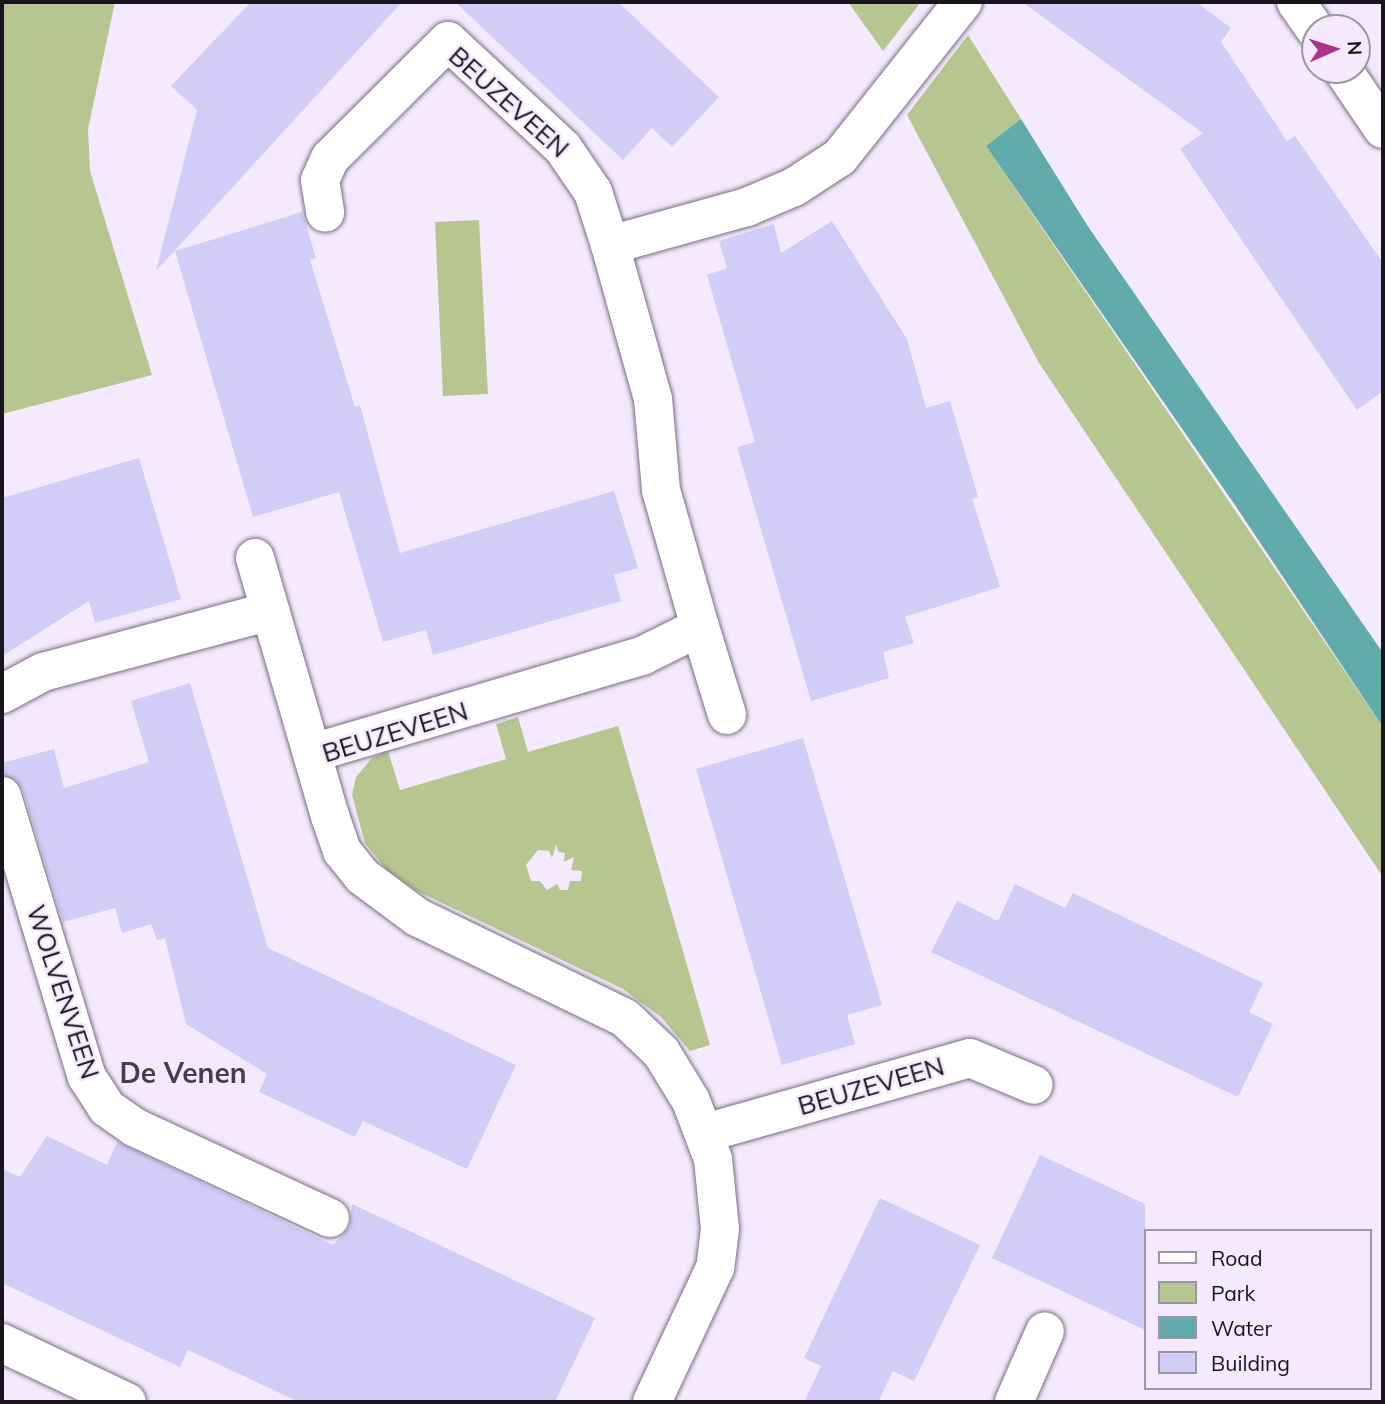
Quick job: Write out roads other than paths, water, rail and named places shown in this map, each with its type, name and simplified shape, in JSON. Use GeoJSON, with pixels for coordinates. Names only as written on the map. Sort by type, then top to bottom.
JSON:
{"type":"FeatureCollection","features":[{"type":"Feature","properties":{"kind":"street"},"geometry":{"type":"LineString","coordinates":[[610,245],[747,207],[794,187],[840,157],[878,114],[962,2]]}},
{"type":"Feature","properties":{"kind":"street","name":"BEUZEVEEN"},"geometry":{"type":"LineString","coordinates":[[325,213],[320,180],[330,158],[448,41],[572,159],[593,192],[653,399],[661,490],[727,715]]}},
{"type":"Feature","properties":{"kind":"street"},"geometry":{"type":"LineString","coordinates":[[1352,84],[1383,129]]}},
{"type":"Feature","properties":{"kind":"street"},"geometry":{"type":"LineString","coordinates":[[255,558],[312,753]]}},
{"type":"Feature","properties":{"kind":"street"},"geometry":{"type":"LineString","coordinates":[[2,694],[43,673],[270,611]]}},
{"type":"Feature","properties":{"kind":"street","name":"BEUZEVEEN"},"geometry":{"type":"LineString","coordinates":[[652,1402],[715,1268],[720,1229],[713,1159],[705,1133],[676,1073],[645,1033],[625,1018],[417,916],[362,876],[342,851],[312,753],[642,656],[700,627]]}},
{"type":"Feature","properties":{"kind":"street","name":"WOLVENVEEN"},"geometry":{"type":"LineString","coordinates":[[2,796],[87,1077],[107,1108],[134,1126],[330,1218]]}},
{"type":"Feature","properties":{"kind":"street","name":"BEUZEVEEN"},"geometry":{"type":"LineString","coordinates":[[705,1133],[971,1058],[1034,1085]]}},
{"type":"Feature","properties":{"kind":"street"},"geometry":{"type":"LineString","coordinates":[[1014,1402],[1045,1331]]}},
{"type":"Feature","properties":{"kind":"street"},"geometry":{"type":"LineString","coordinates":[[2,1343],[127,1402]]}},
{"type":"Feature","properties":{"kind":"water"},"geometry":{"type":"Polygon","coordinates":[[[1021,119],[1087,225],[1383,653],[1383,727],[1235,505],[986,146],[1021,119]]]}},
{"type":"Feature","properties":{"kind":"district","name":"De Venen"},"geometry":{"type":"Point","coordinates":[183,1073]}}]}
